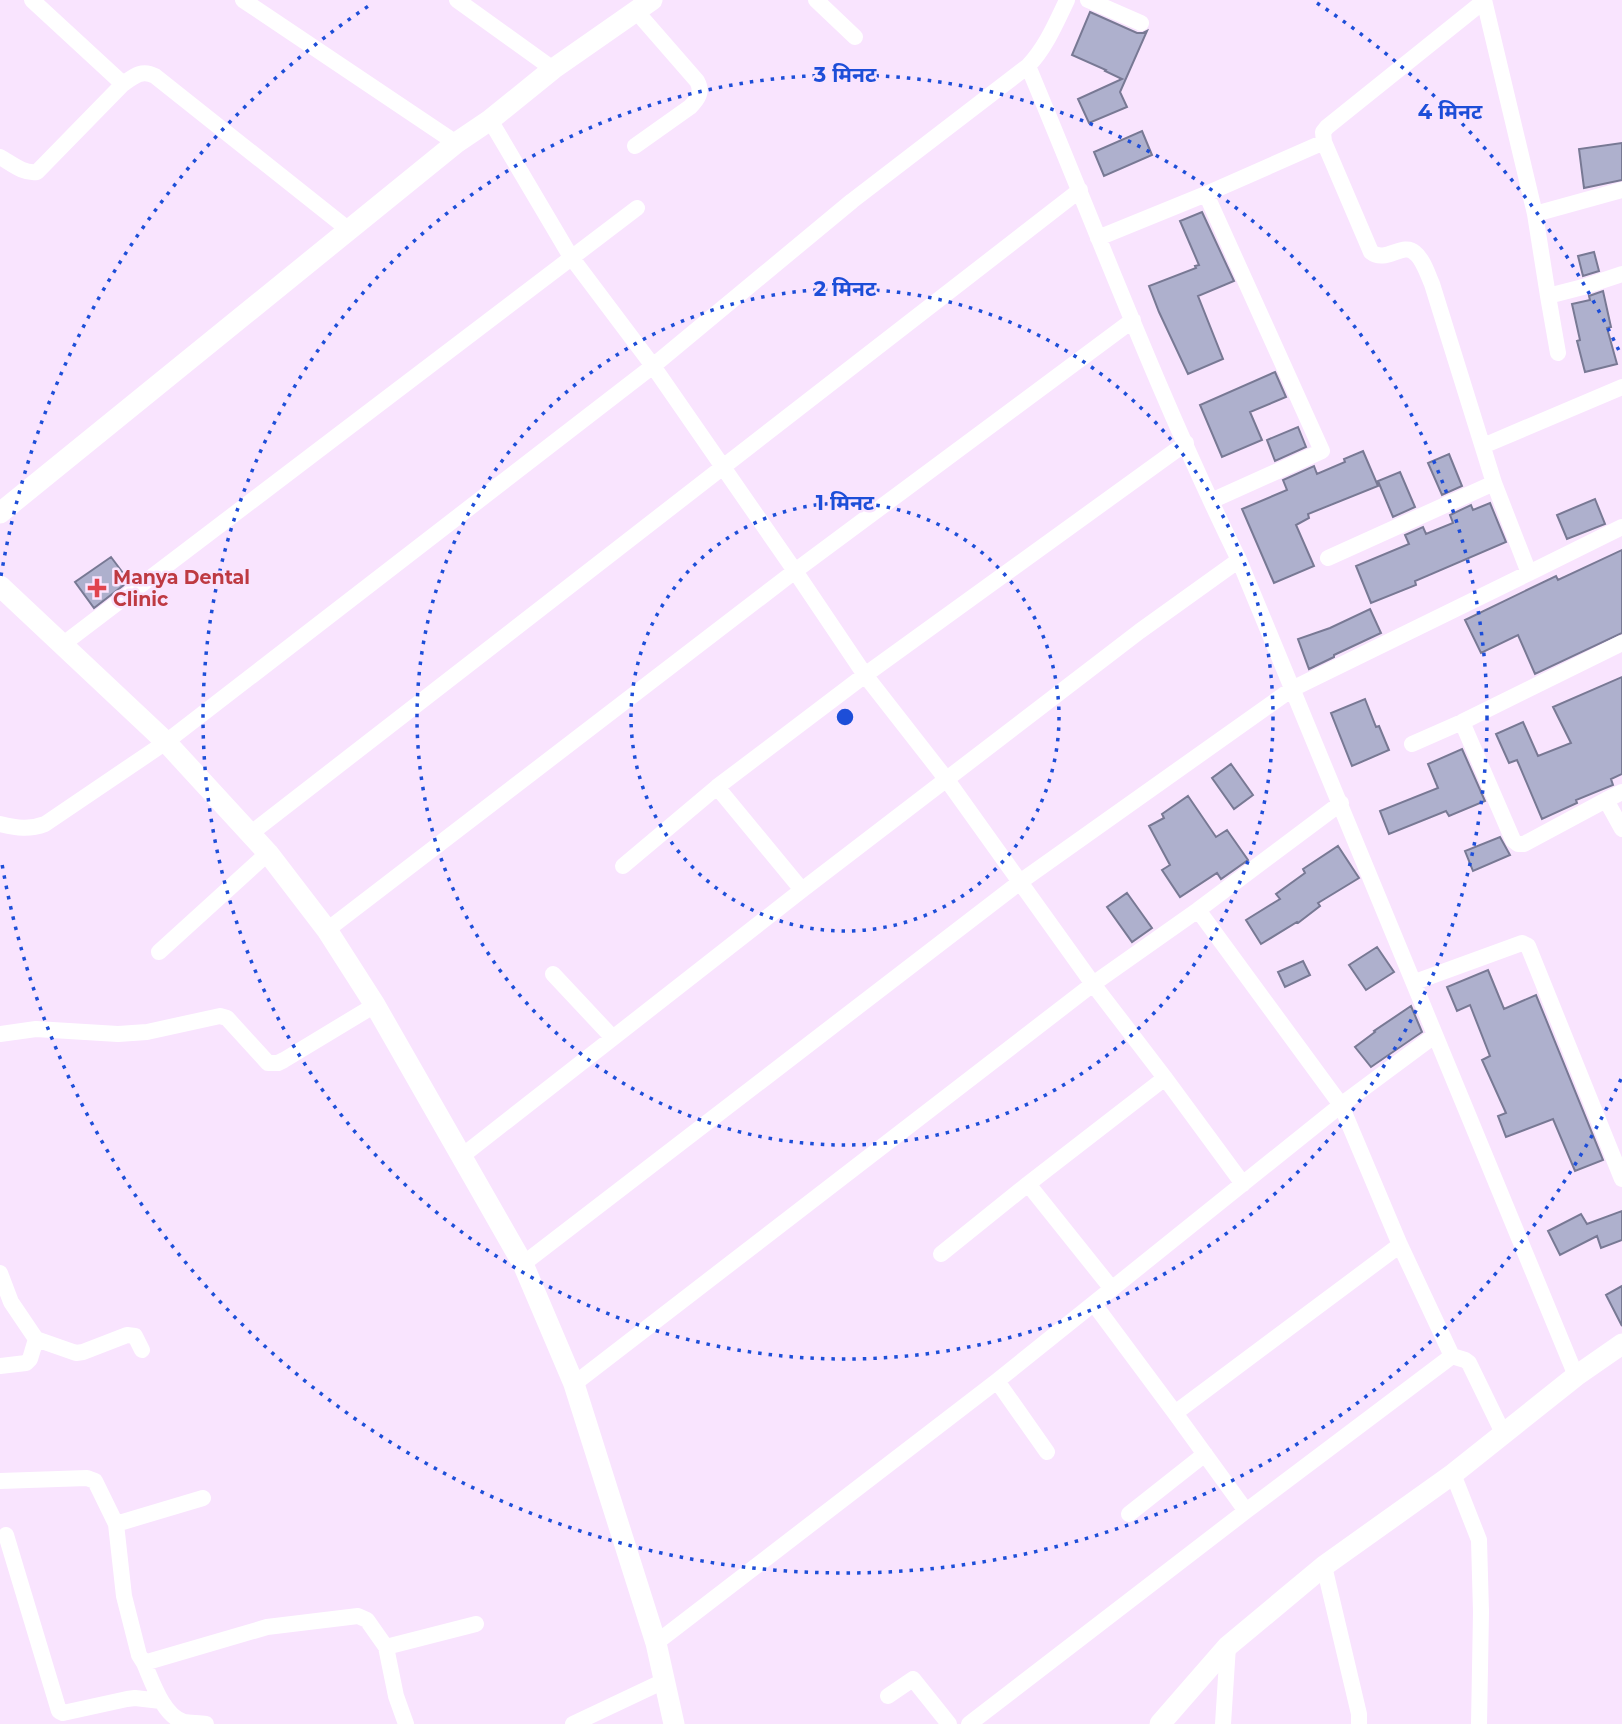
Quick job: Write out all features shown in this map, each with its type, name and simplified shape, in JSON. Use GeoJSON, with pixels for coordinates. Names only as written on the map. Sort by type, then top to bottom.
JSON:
{"type":"FeatureCollection","features":[{"type":"Feature","properties":{"kind":"street"},"geometry":{"type":"LineString","coordinates":[[32,0],[123,84]]}},
{"type":"Feature","properties":{"kind":"street"},"geometry":{"type":"LineString","coordinates":[[243,0],[456,143]]}},
{"type":"Feature","properties":{"kind":"street"},"geometry":{"type":"LineString","coordinates":[[457,0],[553,69]]}},
{"type":"Feature","properties":{"kind":"street"},"geometry":{"type":"LineString","coordinates":[[816,0],[855,37]]}},
{"type":"Feature","properties":{"kind":"street"},"geometry":{"type":"LineString","coordinates":[[0,824],[31,829],[45,824],[166,742],[653,366],[852,201],[1028,66],[1044,47],[1068,0]]}},
{"type":"Feature","properties":{"kind":"street"},"geometry":{"type":"LineString","coordinates":[[1088,0],[1141,23]]}},
{"type":"Feature","properties":{"kind":"street"},"geometry":{"type":"LineString","coordinates":[[1530,573],[1494,483],[1432,284],[1418,255],[1411,250],[1374,255],[1324,142],[1323,132],[1484,1],[1535,214],[1558,353]]}},
{"type":"Feature","properties":{"kind":"street"},"geometry":{"type":"LineString","coordinates":[[0,513],[456,143],[490,120],[553,69],[644,6],[697,81],[700,93],[690,107],[635,146]]}},
{"type":"Feature","properties":{"kind":"street"},"geometry":{"type":"LineString","coordinates":[[1028,66],[1098,238],[1239,560],[1341,803],[1415,982],[1434,1036],[1576,1376]]}},
{"type":"Feature","properties":{"kind":"street"},"geometry":{"type":"LineString","coordinates":[[0,157],[25,172],[37,172],[123,84],[134,76],[149,73],[349,230]]}},
{"type":"Feature","properties":{"kind":"street"},"geometry":{"type":"LineString","coordinates":[[490,120],[571,257],[653,366],[865,675],[947,780],[1093,984],[1243,1184]]}},
{"type":"Feature","properties":{"kind":"street"},"geometry":{"type":"LineString","coordinates":[[1098,238],[1324,142]]}},
{"type":"Feature","properties":{"kind":"street"},"geometry":{"type":"LineString","coordinates":[[250,834],[1080,190]]}},
{"type":"Feature","properties":{"kind":"street"},"geometry":{"type":"LineString","coordinates":[[1535,214],[1622,190]]}},
{"type":"Feature","properties":{"kind":"street"},"geometry":{"type":"LineString","coordinates":[[1206,194],[1322,451],[1211,501]]}},
{"type":"Feature","properties":{"kind":"street"},"geometry":{"type":"LineString","coordinates":[[62,645],[637,208]]}},
{"type":"Feature","properties":{"kind":"street"},"geometry":{"type":"LineString","coordinates":[[1548,296],[1622,274]]}},
{"type":"Feature","properties":{"kind":"street"},"geometry":{"type":"LineString","coordinates":[[327,930],[795,571],[1133,320]]}},
{"type":"Feature","properties":{"kind":"street"},"geometry":{"type":"LineString","coordinates":[[1483,446],[1622,387]]}},
{"type":"Feature","properties":{"kind":"street"},"geometry":{"type":"LineString","coordinates":[[623,866],[717,787],[865,675],[1186,443]]}},
{"type":"Feature","properties":{"kind":"street"},"geometry":{"type":"LineString","coordinates":[[1328,558],[1494,483]]}},
{"type":"Feature","properties":{"kind":"street"},"geometry":{"type":"LineString","coordinates":[[523,1264],[1020,882],[1292,689],[1622,527]]}},
{"type":"Feature","properties":{"kind":"street"},"geometry":{"type":"LineString","coordinates":[[462,1156],[802,890],[1140,631],[1239,560]]}},
{"type":"Feature","properties":{"kind":"street"},"geometry":{"type":"LineString","coordinates":[[0,586],[166,742],[268,853],[327,930],[375,1006],[523,1264],[574,1384],[656,1643],[674,1724]]}},
{"type":"Feature","properties":{"kind":"street"},"geometry":{"type":"LineString","coordinates":[[1412,744],[1622,643]]}},
{"type":"Feature","properties":{"kind":"street"},"geometry":{"type":"LineString","coordinates":[[1462,722],[1513,840],[1518,844],[1524,844],[1622,792]]}},
{"type":"Feature","properties":{"kind":"street"},"geometry":{"type":"LineString","coordinates":[[717,787],[802,890]]}},
{"type":"Feature","properties":{"kind":"street"},"geometry":{"type":"LineString","coordinates":[[1606,800],[1622,829]]}},
{"type":"Feature","properties":{"kind":"street"},"geometry":{"type":"LineString","coordinates":[[574,1384],[1093,984],[1198,910],[1341,803]]}},
{"type":"Feature","properties":{"kind":"street"},"geometry":{"type":"LineString","coordinates":[[159,952],[268,853]]}},
{"type":"Feature","properties":{"kind":"street"},"geometry":{"type":"LineString","coordinates":[[1198,910],[1340,1105],[1400,1245],[1452,1356],[1469,1363],[1503,1433]]}},
{"type":"Feature","properties":{"kind":"street"},"geometry":{"type":"LineString","coordinates":[[1415,982],[1521,943],[1528,946],[1622,1179]]}},
{"type":"Feature","properties":{"kind":"street"},"geometry":{"type":"LineString","coordinates":[[554,974],[613,1038]]}},
{"type":"Feature","properties":{"kind":"street"},"geometry":{"type":"LineString","coordinates":[[0,1034],[36,1029],[118,1034],[147,1032],[224,1017],[268,1063],[273,1064],[375,1006]]}},
{"type":"Feature","properties":{"kind":"street"},"geometry":{"type":"LineString","coordinates":[[656,1643],[997,1381],[1340,1105],[1434,1036]]}},
{"type":"Feature","properties":{"kind":"street"},"geometry":{"type":"LineString","coordinates":[[941,1254],[1165,1078]]}},
{"type":"Feature","properties":{"kind":"street"},"geometry":{"type":"LineString","coordinates":[[1028,1184],[1112,1289]]}},
{"type":"Feature","properties":{"kind":"street"},"geometry":{"type":"LineString","coordinates":[[1175,1413],[1400,1245]]}},
{"type":"Feature","properties":{"kind":"street"},"geometry":{"type":"LineString","coordinates":[[0,1273],[11,1302],[36,1339],[76,1353],[133,1335],[142,1350]]}},
{"type":"Feature","properties":{"kind":"street"},"geometry":{"type":"LineString","coordinates":[[1094,1304],[1246,1511]]}},
{"type":"Feature","properties":{"kind":"street"},"geometry":{"type":"LineString","coordinates":[[0,1366],[26,1363],[30,1359],[36,1339]]}},
{"type":"Feature","properties":{"kind":"street"},"geometry":{"type":"LineString","coordinates":[[1160,1724],[1228,1646],[1324,1566],[1453,1474],[1576,1376],[1622,1344]]}},
{"type":"Feature","properties":{"kind":"street"},"geometry":{"type":"LineString","coordinates":[[969,1724],[1452,1356]]}},
{"type":"Feature","properties":{"kind":"street"},"geometry":{"type":"LineString","coordinates":[[997,1381],[1047,1452]]}},
{"type":"Feature","properties":{"kind":"street"},"geometry":{"type":"LineString","coordinates":[[1129,1514],[1205,1454]]}},
{"type":"Feature","properties":{"kind":"street"},"geometry":{"type":"LineString","coordinates":[[1453,1474],[1479,1540],[1479,1724]]}},
{"type":"Feature","properties":{"kind":"street"},"geometry":{"type":"LineString","coordinates":[[0,1481],[95,1481],[116,1524],[124,1597],[139,1655],[161,1701],[172,1715],[184,1722],[206,1724]]}},
{"type":"Feature","properties":{"kind":"street"},"geometry":{"type":"LineString","coordinates":[[116,1524],[203,1498]]}},
{"type":"Feature","properties":{"kind":"street"},"geometry":{"type":"LineString","coordinates":[[6,1535],[59,1711],[63,1713],[135,1698],[161,1701]]}},
{"type":"Feature","properties":{"kind":"street"},"geometry":{"type":"LineString","coordinates":[[1324,1566],[1346,1653],[1359,1724]]}},
{"type":"Feature","properties":{"kind":"street"},"geometry":{"type":"LineString","coordinates":[[144,1663],[267,1627],[358,1616],[367,1620],[386,1647],[396,1696],[406,1724]]}},
{"type":"Feature","properties":{"kind":"street"},"geometry":{"type":"LineString","coordinates":[[386,1647],[476,1624]]}},
{"type":"Feature","properties":{"kind":"street"},"geometry":{"type":"LineString","coordinates":[[1223,1724],[1228,1646]]}},
{"type":"Feature","properties":{"kind":"street"},"geometry":{"type":"LineString","coordinates":[[888,1696],[913,1679],[949,1724]]}},
{"type":"Feature","properties":{"kind":"street"},"geometry":{"type":"LineString","coordinates":[[573,1724],[664,1681]]}},
{"type":"Feature","properties":{"kind":"building"},"geometry":{"type":"Polygon","coordinates":[[[1090,12],[1137,33],[1147,31],[1120,92],[1127,107],[1089,123],[1078,99],[1122,79],[1072,55],[1090,12]]]}},
{"type":"Feature","properties":{"kind":"building"},"geometry":{"type":"Polygon","coordinates":[[[1142,131],[1152,155],[1104,176],[1094,152],[1142,131]]]}},
{"type":"Feature","properties":{"kind":"building"},"geometry":{"type":"Polygon","coordinates":[[[1622,143],[1622,180],[1584,188],[1579,149],[1622,143]]]}},
{"type":"Feature","properties":{"kind":"building"},"geometry":{"type":"Polygon","coordinates":[[[1202,212],[1234,281],[1198,296],[1223,359],[1188,374],[1149,286],[1199,265],[1180,221],[1202,212]]]}},
{"type":"Feature","properties":{"kind":"building"},"geometry":{"type":"Polygon","coordinates":[[[1594,252],[1599,271],[1583,276],[1578,256],[1594,252]]]}},
{"type":"Feature","properties":{"kind":"building"},"geometry":{"type":"Polygon","coordinates":[[[1603,291],[1611,327],[1607,328],[1617,364],[1585,372],[1572,304],[1590,300],[1589,296],[1603,291]]]}},
{"type":"Feature","properties":{"kind":"building"},"geometry":{"type":"Polygon","coordinates":[[[1275,372],[1286,397],[1250,412],[1262,440],[1222,457],[1200,405],[1275,372]]]}},
{"type":"Feature","properties":{"kind":"building"},"geometry":{"type":"Polygon","coordinates":[[[1298,427],[1306,447],[1275,461],[1267,440],[1298,427]]]}},
{"type":"Feature","properties":{"kind":"building"},"geometry":{"type":"Polygon","coordinates":[[[1363,451],[1378,486],[1308,514],[1309,518],[1296,525],[1314,566],[1274,583],[1242,509],[1287,490],[1283,480],[1314,466],[1317,474],[1363,451]]]}},
{"type":"Feature","properties":{"kind":"building"},"geometry":{"type":"Polygon","coordinates":[[[1449,454],[1462,486],[1442,495],[1428,463],[1449,454]]]}},
{"type":"Feature","properties":{"kind":"building"},"geometry":{"type":"Polygon","coordinates":[[[1400,472],[1415,507],[1393,517],[1378,481],[1400,472]]]}},
{"type":"Feature","properties":{"kind":"building"},"geometry":{"type":"Polygon","coordinates":[[[1595,499],[1605,524],[1567,539],[1557,515],[1595,499]]]}},
{"type":"Feature","properties":{"kind":"building"},"geometry":{"type":"Polygon","coordinates":[[[1490,503],[1506,542],[1415,581],[1416,585],[1371,603],[1356,566],[1409,544],[1405,535],[1423,527],[1426,534],[1453,523],[1450,515],[1471,505],[1473,510],[1490,503]]]}},
{"type":"Feature","properties":{"kind":"building"},"geometry":{"type":"Polygon","coordinates":[[[1622,550],[1622,633],[1535,674],[1518,635],[1481,653],[1465,620],[1556,576],[1558,580],[1622,550]]]}},
{"type":"Feature","properties":{"kind":"building"},"geometry":{"type":"Polygon","coordinates":[[[111,557],[129,581],[94,608],[75,582],[111,557]]]}},
{"type":"Feature","properties":{"kind":"building"},"geometry":{"type":"Polygon","coordinates":[[[1370,609],[1381,633],[1309,669],[1298,639],[1330,628],[1370,609]]]}},
{"type":"Feature","properties":{"kind":"building"},"geometry":{"type":"Polygon","coordinates":[[[1622,677],[1622,774],[1611,779],[1613,785],[1576,800],[1577,803],[1542,819],[1517,760],[1509,763],[1496,734],[1523,722],[1538,756],[1571,743],[1553,707],[1622,677]]]}},
{"type":"Feature","properties":{"kind":"building"},"geometry":{"type":"Polygon","coordinates":[[[1365,699],[1389,750],[1352,766],[1331,713],[1365,699]]]}},
{"type":"Feature","properties":{"kind":"building"},"geometry":{"type":"Polygon","coordinates":[[[1462,749],[1485,801],[1449,816],[1446,811],[1389,834],[1380,811],[1438,788],[1428,764],[1462,749]]]}},
{"type":"Feature","properties":{"kind":"building"},"geometry":{"type":"Polygon","coordinates":[[[1231,764],[1253,795],[1234,809],[1212,778],[1231,764]]]}},
{"type":"Feature","properties":{"kind":"building"},"geometry":{"type":"Polygon","coordinates":[[[1188,796],[1216,837],[1227,830],[1248,860],[1221,879],[1217,873],[1180,897],[1162,870],[1170,865],[1149,826],[1164,818],[1162,814],[1188,796]]]}},
{"type":"Feature","properties":{"kind":"building"},"geometry":{"type":"Polygon","coordinates":[[[1500,837],[1510,855],[1473,871],[1465,851],[1500,837]]]}},
{"type":"Feature","properties":{"kind":"building"},"geometry":{"type":"Polygon","coordinates":[[[1338,846],[1359,878],[1318,903],[1320,906],[1298,923],[1261,944],[1246,920],[1280,899],[1276,894],[1305,873],[1303,869],[1338,846]]]}},
{"type":"Feature","properties":{"kind":"building"},"geometry":{"type":"Polygon","coordinates":[[[1127,893],[1152,928],[1132,942],[1107,907],[1127,893]]]}},
{"type":"Feature","properties":{"kind":"building"},"geometry":{"type":"Polygon","coordinates":[[[1377,947],[1394,972],[1366,990],[1349,965],[1377,947]]]}},
{"type":"Feature","properties":{"kind":"building"},"geometry":{"type":"Polygon","coordinates":[[[1303,961],[1310,975],[1285,987],[1278,972],[1303,961]]]}},
{"type":"Feature","properties":{"kind":"building"},"geometry":{"type":"Polygon","coordinates":[[[1488,970],[1504,1009],[1536,995],[1603,1160],[1575,1171],[1553,1119],[1506,1137],[1498,1116],[1506,1113],[1482,1060],[1490,1056],[1470,1005],[1457,1011],[1447,987],[1488,970]]]}},
{"type":"Feature","properties":{"kind":"building"},"geometry":{"type":"Polygon","coordinates":[[[1411,1006],[1422,1032],[1371,1067],[1355,1047],[1411,1006]]]}},
{"type":"Feature","properties":{"kind":"building"},"geometry":{"type":"Polygon","coordinates":[[[1622,1211],[1622,1240],[1601,1248],[1597,1236],[1560,1255],[1548,1231],[1581,1214],[1587,1224],[1622,1211]]]}},
{"type":"Feature","properties":{"kind":"building"},"geometry":{"type":"Polygon","coordinates":[[[1622,1286],[1622,1326],[1606,1295],[1622,1286]]]}},
{"type":"Feature","properties":{"kind":"place","name":"Manya Dental Clinic"},"geometry":{"type":"Point","coordinates":[97,588]}}]}
